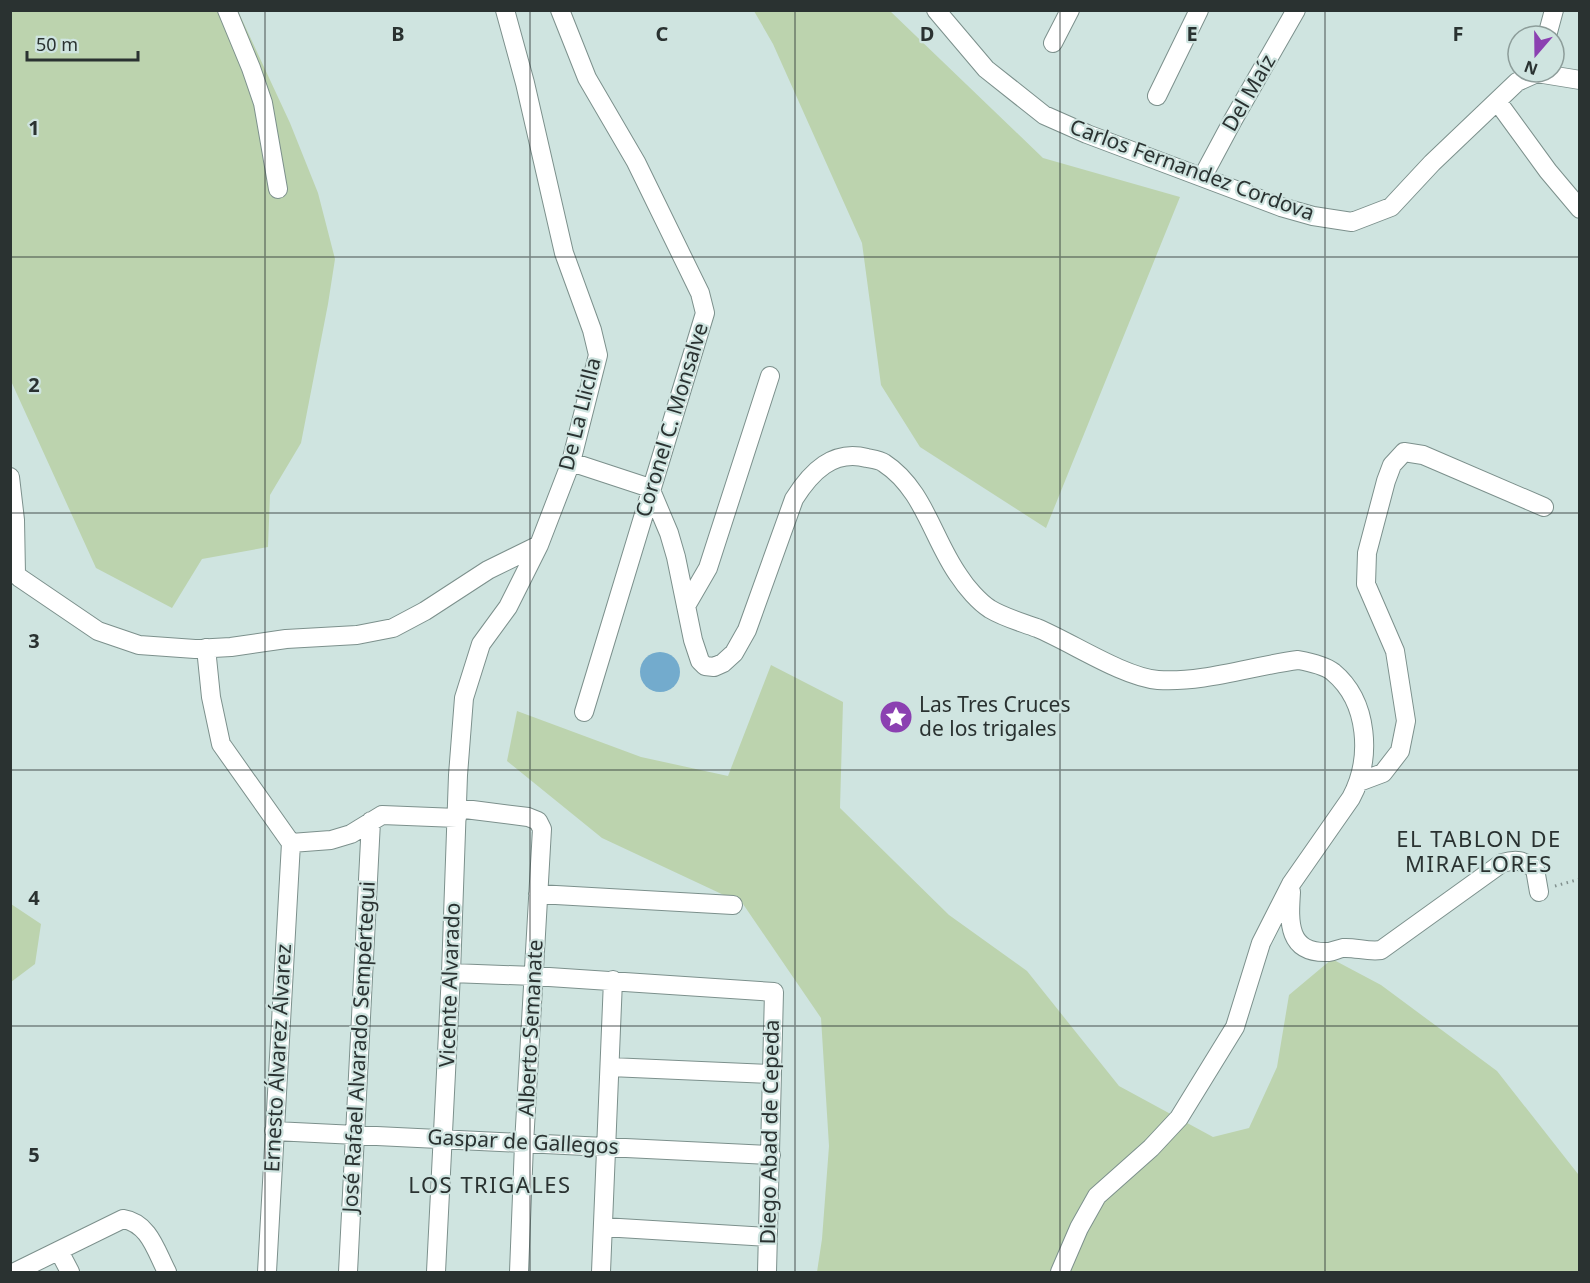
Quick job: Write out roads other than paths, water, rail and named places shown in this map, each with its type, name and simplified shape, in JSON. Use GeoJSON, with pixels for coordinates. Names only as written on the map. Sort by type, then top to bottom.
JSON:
{"type":"FeatureCollection","features":[{"type":"Feature","properties":{"kind":"street"},"geometry":{"type":"LineString","coordinates":[[228,10],[263,103],[278,189]]}},
{"type":"Feature","properties":{"kind":"street","name":"De La Lliclla"},"geometry":{"type":"LineString","coordinates":[[464,698],[481,644],[508,607],[539,545],[571,462],[598,355],[592,330],[564,253],[525,83],[505,10]]}},
{"type":"Feature","properties":{"kind":"street","name":"Coronel C. Monsalve"},"geometry":{"type":"LineString","coordinates":[[560,10],[587,78],[636,162],[700,293],[705,313],[650,488],[584,712]]}},
{"type":"Feature","properties":{"kind":"street","name":"Carlos Fernandez Cordova"},"geometry":{"type":"LineString","coordinates":[[936,10],[986,69],[1044,115],[1087,134],[1281,207],[1313,216],[1352,222],[1391,207],[1432,163],[1515,84]]}},
{"type":"Feature","properties":{"kind":"street"},"geometry":{"type":"LineString","coordinates":[[1053,43],[1070,10]]}},
{"type":"Feature","properties":{"kind":"street"},"geometry":{"type":"LineString","coordinates":[[1157,96],[1199,10]]}},
{"type":"Feature","properties":{"kind":"street","name":"Del Maíz"},"geometry":{"type":"LineString","coordinates":[[1203,176],[1296,10]]}},
{"type":"Feature","properties":{"kind":"street"},"geometry":{"type":"LineString","coordinates":[[1497,101],[1548,171],[1580,208]]}},
{"type":"Feature","properties":{"kind":"street"},"geometry":{"type":"LineString","coordinates":[[686,606],[708,567],[770,376]]}},
{"type":"Feature","properties":{"kind":"street"},"geometry":{"type":"LineString","coordinates":[[1359,782],[1383,773],[1400,751],[1406,721],[1395,651],[1366,584],[1367,553],[1392,465],[1404,452],[1423,455],[1544,507]]}},
{"type":"Feature","properties":{"kind":"street"},"geometry":{"type":"LineString","coordinates":[[571,462],[650,488],[669,533],[693,640],[700,661],[705,666],[714,667],[723,663],[734,653],[747,630],[794,499],[805,481],[819,468],[833,460],[855,455],[883,462],[910,486],[958,576],[988,608],[1012,620],[1036,628],[1129,672],[1156,680],[1188,680],[1298,660],[1332,671],[1352,695],[1363,722],[1364,750],[1359,782],[1351,798],[1291,884],[1261,943],[1246,995],[1235,1027],[1229,1037],[1179,1118],[1097,1196],[1079,1228],[1060,1272]]}},
{"type":"Feature","properties":{"kind":"street"},"geometry":{"type":"LineString","coordinates":[[10,477],[15,520],[13,571],[98,631],[139,645],[231,647],[286,639],[357,635],[393,628],[425,611],[488,570],[539,545]]}},
{"type":"Feature","properties":{"kind":"street"},"geometry":{"type":"LineString","coordinates":[[677,563],[693,572],[708,567]]}},
{"type":"Feature","properties":{"kind":"street"},"geometry":{"type":"LineString","coordinates":[[206,648],[211,697],[221,744],[291,843],[351,834],[382,815],[457,813]]}},
{"type":"Feature","properties":{"kind":"street","name":"Vicente Alvarado"},"geometry":{"type":"LineString","coordinates":[[436,1272],[464,698]]}},
{"type":"Feature","properties":{"kind":"street","name":"Alberto Semanate"},"geometry":{"type":"LineString","coordinates":[[457,813],[528,817],[538,820],[542,829],[519,1272]]}},
{"type":"Feature","properties":{"kind":"street","name":"José Rafael Alvarado Sempértegui"},"geometry":{"type":"LineString","coordinates":[[348,1272],[371,821]]}},
{"type":"Feature","properties":{"kind":"street","name":"Ernesto Álvarez Álvarez"},"geometry":{"type":"LineString","coordinates":[[267,1272],[291,843]]}},
{"type":"Feature","properties":{"kind":"street"},"geometry":{"type":"LineString","coordinates":[[1291,884],[1289,922],[1295,938],[1310,950],[1330,952],[1344,948],[1381,950],[1502,863],[1516,860],[1527,862],[1535,869],[1539,891]]}},
{"type":"Feature","properties":{"kind":"street"},"geometry":{"type":"LineString","coordinates":[[538,894],[733,905]]}},
{"type":"Feature","properties":{"kind":"street"},"geometry":{"type":"LineString","coordinates":[[451,973],[613,980],[601,1272]]}},
{"type":"Feature","properties":{"kind":"street","name":"Diego Abad de Cepeda"},"geometry":{"type":"LineString","coordinates":[[613,980],[774,992],[767,1272]]}},
{"type":"Feature","properties":{"kind":"street"},"geometry":{"type":"LineString","coordinates":[[610,1067],[772,1074]]}},
{"type":"Feature","properties":{"kind":"street","name":"Gaspar de Gallegos"},"geometry":{"type":"LineString","coordinates":[[274,1131],[355,1133],[524,1144],[771,1155]]}},
{"type":"Feature","properties":{"kind":"street"},"geometry":{"type":"LineString","coordinates":[[17,1268],[59,1251],[123,1219],[135,1220],[144,1228],[167,1272]]}},
{"type":"Feature","properties":{"kind":"street"},"geometry":{"type":"LineString","coordinates":[[603,1227],[768,1237]]}},
{"type":"Feature","properties":{"kind":"street"},"geometry":{"type":"LineString","coordinates":[[59,1251],[70,1272]]}},
{"type":"Feature","properties":{"kind":"water"},"geometry":{"type":"Polygon","coordinates":[[[660,652],[668,653],[674,658],[679,664],[679,680],[674,686],[668,691],[660,692],[652,691],[646,686],[641,680],[640,672],[641,664],[646,658],[652,653],[660,652]]]}},
{"type":"Feature","properties":{"kind":"place","name":"Las Tres Cruces de los trigales"},"geometry":{"type":"Point","coordinates":[896,717]}},
{"type":"Feature","properties":{"kind":"district","name":"EL TABLON DE MIRAFLORES"},"geometry":{"type":"Point","coordinates":[1479,852]}},
{"type":"Feature","properties":{"kind":"district","name":"LOS TRIGALES"},"geometry":{"type":"Point","coordinates":[490,1185]}}]}
